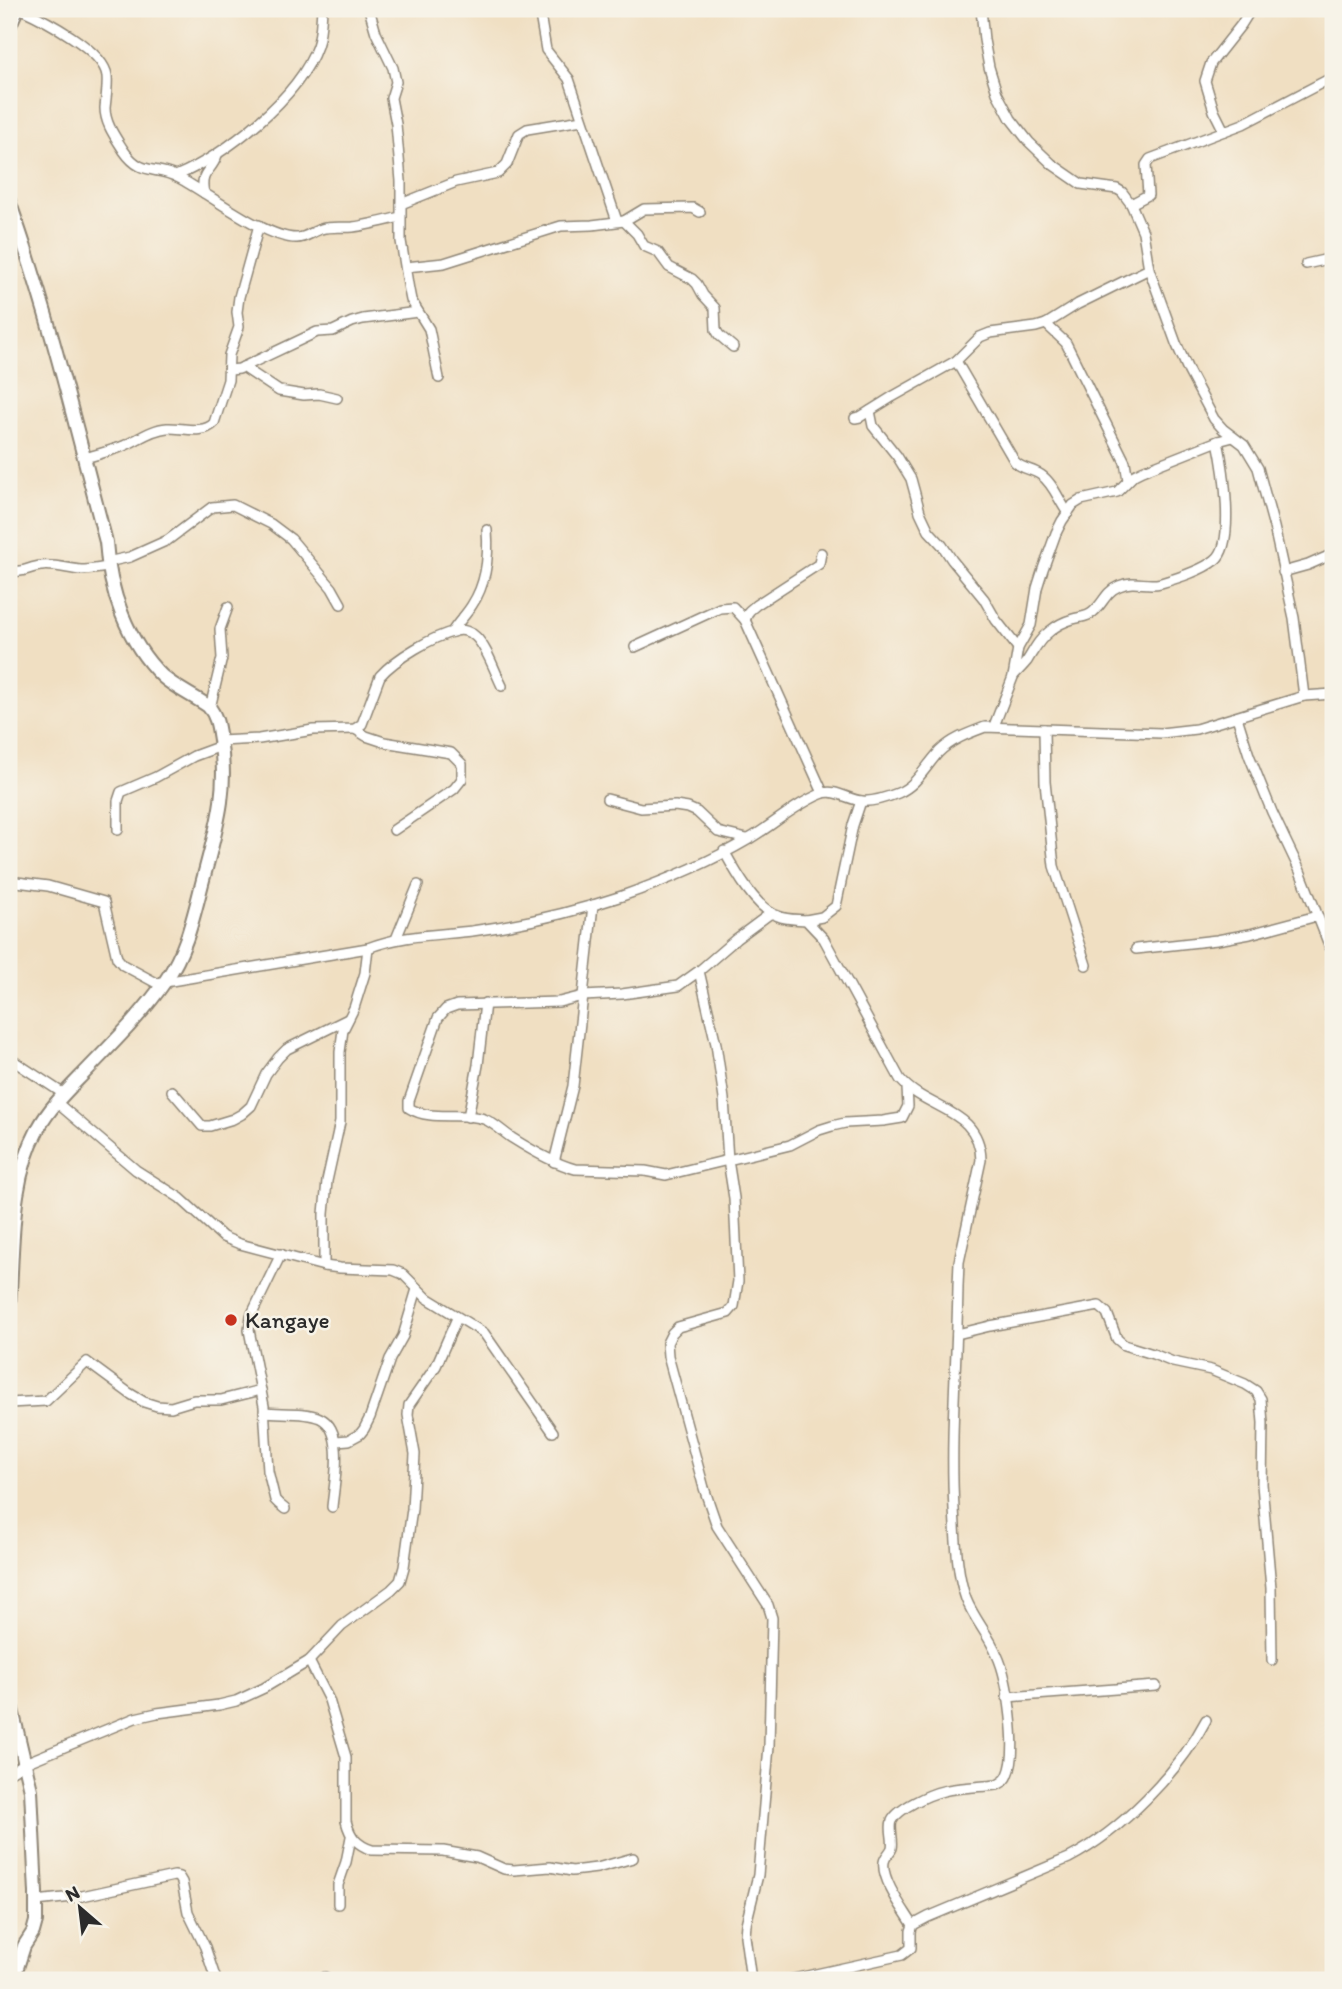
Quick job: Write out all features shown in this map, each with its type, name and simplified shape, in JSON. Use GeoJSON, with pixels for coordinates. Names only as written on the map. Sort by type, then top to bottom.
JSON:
{"type":"FeatureCollection","features":[{"type":"Feature","properties":{"kind":"street"},"geometry":{"type":"LineString","coordinates":[[9,27],[19,9],[66,34],[96,57],[107,74],[105,111],[108,123],[132,162],[144,169],[176,176],[271,232],[297,238],[321,229],[367,226],[400,217]]}},
{"type":"Feature","properties":{"kind":"street"},"geometry":{"type":"LineString","coordinates":[[176,176],[195,168],[258,123],[293,86],[304,72],[318,44],[322,9]]}},
{"type":"Feature","properties":{"kind":"street"},"geometry":{"type":"LineString","coordinates":[[369,9],[396,82],[391,98],[396,124],[401,241],[411,300],[429,329],[439,378]]}},
{"type":"Feature","properties":{"kind":"street"},"geometry":{"type":"LineString","coordinates":[[539,9],[546,50],[569,79],[621,221],[637,234],[644,246],[658,252],[669,267],[697,284],[715,308],[716,330],[733,347]]}},
{"type":"Feature","properties":{"kind":"street"},"geometry":{"type":"LineString","coordinates":[[981,9],[989,67],[997,93],[1011,119],[1029,142],[1052,164],[1081,184],[1122,192],[1143,232],[1149,269],[1189,372],[1214,419],[1244,445],[1258,468],[1275,527],[1295,625],[1304,696]]}},
{"type":"Feature","properties":{"kind":"street"},"geometry":{"type":"LineString","coordinates":[[1224,131],[1214,111],[1205,81],[1211,64],[1251,9]]}},
{"type":"Feature","properties":{"kind":"street"},"geometry":{"type":"LineString","coordinates":[[1130,204],[1148,195],[1146,166],[1150,159],[1243,124],[1333,77]]}},
{"type":"Feature","properties":{"kind":"street"},"geometry":{"type":"LineString","coordinates":[[401,204],[446,185],[498,173],[507,164],[519,134],[527,130],[582,120]]}},
{"type":"Feature","properties":{"kind":"street"},"geometry":{"type":"LineString","coordinates":[[204,193],[204,176],[218,153]]}},
{"type":"Feature","properties":{"kind":"street"},"geometry":{"type":"LineString","coordinates":[[9,201],[14,230],[43,305],[85,458],[119,609],[151,664],[164,678],[210,708],[217,720],[224,777],[218,825],[190,933],[180,960],[134,1021],[60,1098],[39,1126],[30,1144],[19,1181],[10,1242],[9,1306]]}},
{"type":"Feature","properties":{"kind":"street"},"geometry":{"type":"LineString","coordinates":[[406,267],[444,263],[561,226],[621,221],[644,209],[693,208],[701,212]]}},
{"type":"Feature","properties":{"kind":"street"},"geometry":{"type":"LineString","coordinates":[[85,458],[118,448],[164,428],[210,427],[217,418],[230,370],[229,355],[239,327],[239,297],[259,225]]}},
{"type":"Feature","properties":{"kind":"street"},"geometry":{"type":"LineString","coordinates":[[1306,264],[1333,258]]}},
{"type":"Feature","properties":{"kind":"street"},"geometry":{"type":"LineString","coordinates":[[855,418],[956,361],[980,337],[1046,324],[1078,304],[1149,269]]}},
{"type":"Feature","properties":{"kind":"street"},"geometry":{"type":"LineString","coordinates":[[230,370],[243,367],[317,332],[333,331],[363,319],[418,312]]}},
{"type":"Feature","properties":{"kind":"street"},"geometry":{"type":"LineString","coordinates":[[1046,324],[1066,343],[1125,462],[1128,480]]}},
{"type":"Feature","properties":{"kind":"street"},"geometry":{"type":"LineString","coordinates":[[956,361],[1015,462],[1042,475],[1068,513]]}},
{"type":"Feature","properties":{"kind":"street"},"geometry":{"type":"LineString","coordinates":[[243,367],[279,391],[337,398]]}},
{"type":"Feature","properties":{"kind":"street"},"geometry":{"type":"LineString","coordinates":[[870,411],[873,426],[911,479],[920,512],[929,531],[984,599],[996,620],[1018,648]]}},
{"type":"Feature","properties":{"kind":"street"},"geometry":{"type":"LineString","coordinates":[[1013,677],[1018,648],[1031,625],[1037,588],[1050,548],[1073,505],[1081,500],[1117,492],[1128,480],[1142,471],[1233,437]]}},
{"type":"Feature","properties":{"kind":"street"},"geometry":{"type":"LineString","coordinates":[[994,726],[1013,677],[1050,631],[1073,619],[1090,615],[1106,594],[1119,586],[1136,582],[1157,584],[1193,572],[1216,560],[1221,554],[1227,499],[1218,441]]}},
{"type":"Feature","properties":{"kind":"street"},"geometry":{"type":"LineString","coordinates":[[1125,462],[1142,471]]}},
{"type":"Feature","properties":{"kind":"street"},"geometry":{"type":"LineString","coordinates":[[9,570],[24,572],[49,565],[78,570],[130,558],[168,540],[212,507],[233,505],[271,524],[291,539],[332,587],[341,604]]}},
{"type":"Feature","properties":{"kind":"street"},"geometry":{"type":"LineString","coordinates":[[453,632],[481,590],[487,530]]}},
{"type":"Feature","properties":{"kind":"street"},"geometry":{"type":"LineString","coordinates":[[745,620],[749,611],[819,564],[821,553]]}},
{"type":"Feature","properties":{"kind":"street"},"geometry":{"type":"LineString","coordinates":[[1283,572],[1333,554]]}},
{"type":"Feature","properties":{"kind":"street"},"geometry":{"type":"LineString","coordinates":[[210,708],[222,658],[220,629],[229,607]]}},
{"type":"Feature","properties":{"kind":"street"},"geometry":{"type":"LineString","coordinates":[[635,647],[720,608],[733,607],[745,620],[823,793]]}},
{"type":"Feature","properties":{"kind":"street"},"geometry":{"type":"LineString","coordinates":[[355,729],[362,724],[380,676],[386,670],[422,645],[453,632],[464,630],[475,635],[502,686]]}},
{"type":"Feature","properties":{"kind":"street"},"geometry":{"type":"LineString","coordinates":[[9,881],[48,886],[104,902],[117,958],[123,965],[163,984],[368,948],[386,940],[486,928],[593,905],[691,868],[724,852],[823,793],[833,792],[861,801],[880,799],[900,792],[916,782],[946,746],[985,727],[1161,733],[1196,729],[1304,696],[1333,694]]}},
{"type":"Feature","properties":{"kind":"street"},"geometry":{"type":"LineString","coordinates":[[1237,717],[1249,755],[1300,871],[1333,955]]}},
{"type":"Feature","properties":{"kind":"street"},"geometry":{"type":"LineString","coordinates":[[118,830],[118,801],[121,792],[221,743],[313,730],[355,729],[384,742],[451,753],[462,764],[462,779],[454,789],[394,830]]}},
{"type":"Feature","properties":{"kind":"street"},"geometry":{"type":"LineString","coordinates":[[1044,729],[1045,782],[1054,866],[1086,965]]}},
{"type":"Feature","properties":{"kind":"street"},"geometry":{"type":"LineString","coordinates":[[607,799],[641,808],[688,808],[697,812],[718,832],[749,839]]}},
{"type":"Feature","properties":{"kind":"street"},"geometry":{"type":"LineString","coordinates":[[724,852],[743,885],[771,913],[779,917],[806,920],[822,917],[836,906],[853,825],[861,801]]}},
{"type":"Feature","properties":{"kind":"street"},"geometry":{"type":"LineString","coordinates":[[397,939],[418,885]]}},
{"type":"Feature","properties":{"kind":"street"},"geometry":{"type":"LineString","coordinates":[[554,1162],[573,1086],[593,905]]}},
{"type":"Feature","properties":{"kind":"street"},"geometry":{"type":"LineString","coordinates":[[771,913],[678,986],[583,996],[559,1002],[485,1003],[457,1005],[446,1009],[438,1018],[409,1101],[409,1108],[416,1112],[483,1119],[554,1162],[575,1169],[645,1171],[666,1175],[790,1145],[832,1126],[902,1118],[908,1106],[907,1088]]}},
{"type":"Feature","properties":{"kind":"street"},"geometry":{"type":"LineString","coordinates":[[1136,949],[1250,934],[1317,916]]}},
{"type":"Feature","properties":{"kind":"street"},"geometry":{"type":"LineString","coordinates":[[806,920],[824,939],[900,1079],[907,1088],[958,1116],[977,1135],[981,1146],[981,1160],[959,1262],[951,1442],[956,1541],[966,1598],[998,1655],[1007,1697],[1013,1762],[1008,1777],[997,1785],[933,1794],[899,1812],[892,1822],[892,1845],[884,1864],[885,1873],[913,1925]]}},
{"type":"Feature","properties":{"kind":"street"},"geometry":{"type":"LineString","coordinates":[[324,1266],[327,1181],[340,1122],[340,1052],[343,1030],[365,973],[368,948]]}},
{"type":"Feature","properties":{"kind":"street"},"geometry":{"type":"LineString","coordinates":[[699,971],[716,1044],[724,1099],[728,1160],[734,1198],[738,1280],[734,1306],[728,1313],[678,1327],[671,1333],[667,1343],[684,1415],[717,1526],[768,1605],[772,1618],[769,1746],[758,1875],[745,1936],[751,1980]]}},
{"type":"Feature","properties":{"kind":"street"},"geometry":{"type":"LineString","coordinates":[[468,1117],[478,1065],[485,1003]]}},
{"type":"Feature","properties":{"kind":"street"},"geometry":{"type":"LineString","coordinates":[[172,1091],[202,1126],[233,1119],[251,1106],[266,1074],[287,1049],[348,1019]]}},
{"type":"Feature","properties":{"kind":"street"},"geometry":{"type":"LineString","coordinates":[[9,1058],[60,1098],[136,1170],[180,1198],[223,1237],[324,1266],[393,1270],[403,1274],[427,1298],[484,1333],[553,1432]]}},
{"type":"Feature","properties":{"kind":"street"},"geometry":{"type":"LineString","coordinates":[[281,1254],[251,1316],[249,1330],[261,1390],[267,1460],[275,1500],[285,1508]]}},
{"type":"Feature","properties":{"kind":"street"},"geometry":{"type":"LineString","coordinates":[[336,1441],[349,1440],[364,1429],[390,1359],[406,1328],[417,1289]]}},
{"type":"Feature","properties":{"kind":"street"},"geometry":{"type":"LineString","coordinates":[[957,1334],[1099,1306],[1107,1312],[1117,1339],[1124,1345],[1173,1362],[1211,1370],[1256,1391],[1261,1399],[1263,1423],[1262,1484],[1271,1588],[1272,1660]]}},
{"type":"Feature","properties":{"kind":"street"},"geometry":{"type":"LineString","coordinates":[[9,1773],[25,1763],[135,1718],[236,1701],[264,1688],[309,1661],[342,1626],[374,1604],[400,1581],[412,1509],[415,1454],[408,1415],[409,1405],[436,1366],[457,1318]]}},
{"type":"Feature","properties":{"kind":"street"},"geometry":{"type":"LineString","coordinates":[[9,1403],[46,1401],[87,1362],[129,1393],[157,1406],[171,1407],[194,1400],[221,1400],[261,1390]]}},
{"type":"Feature","properties":{"kind":"street"},"geometry":{"type":"LineString","coordinates":[[264,1412],[317,1417],[331,1427],[336,1441],[332,1507]]}},
{"type":"Feature","properties":{"kind":"street"},"geometry":{"type":"LineString","coordinates":[[309,1661],[329,1700],[346,1757],[346,1821],[351,1837],[338,1885],[338,1904]]}},
{"type":"Feature","properties":{"kind":"street"},"geometry":{"type":"LineString","coordinates":[[1007,1697],[1156,1686]]}},
{"type":"Feature","properties":{"kind":"street"},"geometry":{"type":"LineString","coordinates":[[9,1698],[25,1763],[33,1814],[36,1900],[33,1932],[24,1946],[13,1980]]}},
{"type":"Feature","properties":{"kind":"street"},"geometry":{"type":"LineString","coordinates":[[789,1980],[902,1955],[911,1948],[913,1925],[1092,1846],[1131,1813],[1171,1773],[1195,1741],[1206,1720]]}},
{"type":"Feature","properties":{"kind":"street"},"geometry":{"type":"LineString","coordinates":[[351,1837],[372,1850],[454,1853],[477,1857],[504,1869],[514,1870],[550,1867],[572,1871],[597,1868],[633,1858]]}},
{"type":"Feature","properties":{"kind":"street"},"geometry":{"type":"LineString","coordinates":[[36,1900],[82,1896],[174,1875],[179,1877],[188,1912],[205,1947],[216,1980]]}},
{"type":"Feature","properties":{"kind":"street"},"geometry":{"type":"LineString","coordinates":[[317,1980],[331,1980]]}},
{"type":"Feature","properties":{"kind":"place","name":"Kangaye"},"geometry":{"type":"Point","coordinates":[231,1320]}}]}
